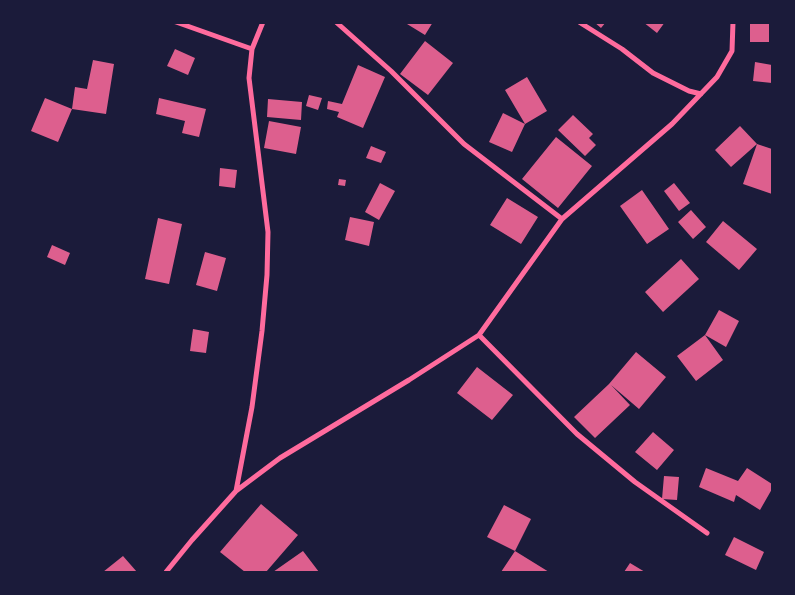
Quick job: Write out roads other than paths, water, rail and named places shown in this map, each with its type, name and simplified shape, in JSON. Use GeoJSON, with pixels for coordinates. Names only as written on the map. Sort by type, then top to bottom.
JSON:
{"type":"FeatureCollection","features":[{"type":"Feature","properties":{"kind":"street"},"geometry":{"type":"LineString","coordinates":[[176,22],[252,49]]}},
{"type":"Feature","properties":{"kind":"street"},"geometry":{"type":"LineString","coordinates":[[236,490],[252,407],[267,275],[268,232],[249,78],[252,49],[262,22]]}},
{"type":"Feature","properties":{"kind":"street"},"geometry":{"type":"LineString","coordinates":[[336,22],[391,71],[464,144],[562,219]]}},
{"type":"Feature","properties":{"kind":"street"},"geometry":{"type":"LineString","coordinates":[[579,22],[622,49],[653,73],[701,94]]}},
{"type":"Feature","properties":{"kind":"street"},"geometry":{"type":"LineString","coordinates":[[166,572],[236,490],[295,448],[480,335],[562,219],[672,124],[716,77],[732,51],[732,22]]}},
{"type":"Feature","properties":{"kind":"street"},"geometry":{"type":"LineString","coordinates":[[480,335],[576,434],[635,482],[707,533]]}}]}
